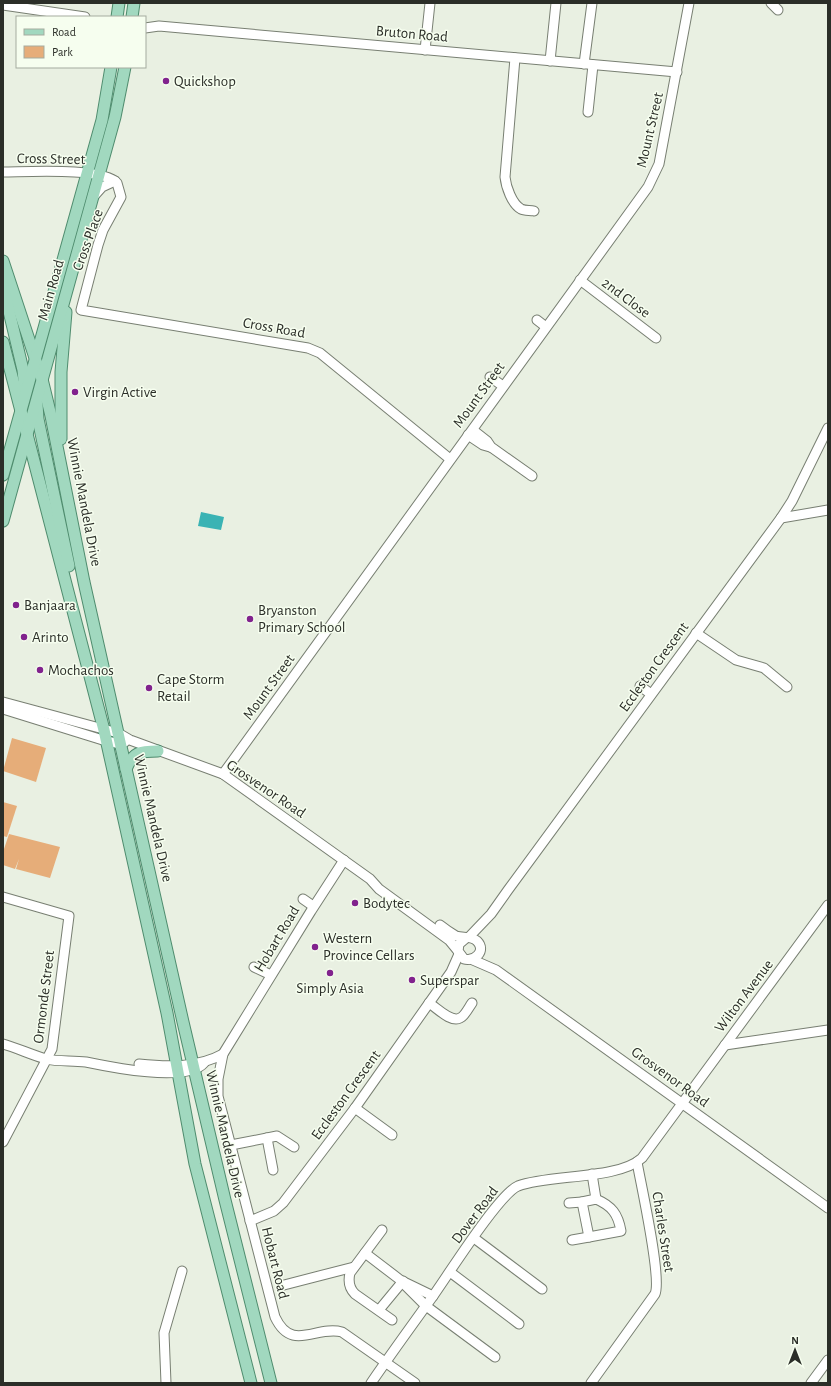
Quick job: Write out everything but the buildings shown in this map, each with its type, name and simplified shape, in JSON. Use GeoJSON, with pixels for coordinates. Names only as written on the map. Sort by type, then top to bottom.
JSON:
{"type":"FeatureCollection","features":[{"type":"Feature","properties":{"kind":"main road"},"geometry":{"type":"LineString","coordinates":[[117,16],[119,3]]}},
{"type":"Feature","properties":{"kind":"main road"},"geometry":{"type":"LineString","coordinates":[[132,16],[134,3]]}},
{"type":"Feature","properties":{"kind":"main road","name":"Main Road"},"geometry":{"type":"LineString","coordinates":[[31,396],[36,360],[102,120],[111,68]]}},
{"type":"Feature","properties":{"kind":"main road","name":"Main Road"},"geometry":{"type":"LineString","coordinates":[[3,475],[21,413],[42,379],[115,117],[125,68]]}},
{"type":"Feature","properties":{"kind":"main road","name":"Winnie Mandela Drive"},"geometry":{"type":"LineString","coordinates":[[3,261],[42,379],[62,466],[84,582],[123,739],[126,769],[197,1065],[225,1200],[272,1381]]}},
{"type":"Feature","properties":{"kind":"main road"},"geometry":{"type":"LineString","coordinates":[[62,466],[61,372],[69,284]]}},
{"type":"Feature","properties":{"kind":"main road"},"geometry":{"type":"LineString","coordinates":[[3,286],[23,370],[38,419],[66,550],[77,623]]}},
{"type":"Feature","properties":{"kind":"main road","name":"Winnie Mandela Drive"},"geometry":{"type":"LineString","coordinates":[[3,342],[77,623],[105,736],[156,961],[178,1069],[195,1164],[251,1383]]}},
{"type":"Feature","properties":{"kind":"main road"},"geometry":{"type":"LineString","coordinates":[[3,521],[26,432],[31,396]]}},
{"type":"Feature","properties":{"kind":"main road"},"geometry":{"type":"LineString","coordinates":[[126,769],[130,759],[137,753],[158,750]]}},
{"type":"Feature","properties":{"kind":"street"},"geometry":{"type":"LineString","coordinates":[[425,50],[430,3]]}},
{"type":"Feature","properties":{"kind":"street"},"geometry":{"type":"LineString","coordinates":[[550,61],[556,3]]}},
{"type":"Feature","properties":{"kind":"street"},"geometry":{"type":"LineString","coordinates":[[588,112],[592,3]]}},
{"type":"Feature","properties":{"kind":"street","name":"Mount Street"},"geometry":{"type":"LineString","coordinates":[[223,774],[648,187],[657,170],[689,3]]}},
{"type":"Feature","properties":{"kind":"street"},"geometry":{"type":"LineString","coordinates":[[771,3],[778,10]]}},
{"type":"Feature","properties":{"kind":"street"},"geometry":{"type":"LineString","coordinates":[[3,6],[21,6],[82,16]]}},
{"type":"Feature","properties":{"kind":"street","name":"Bruton Road"},"geometry":{"type":"LineString","coordinates":[[146,28],[159,26],[677,72]]}},
{"type":"Feature","properties":{"kind":"street"},"geometry":{"type":"LineString","coordinates":[[515,58],[505,177],[509,191],[517,205],[521,209],[534,211]]}},
{"type":"Feature","properties":{"kind":"street","name":"Cross Street"},"geometry":{"type":"LineString","coordinates":[[3,172],[99,174]]}},
{"type":"Feature","properties":{"kind":"street"},"geometry":{"type":"LineString","coordinates":[[99,174],[115,181]]}},
{"type":"Feature","properties":{"kind":"street","name":"Cross Place"},"geometry":{"type":"LineString","coordinates":[[81,310],[103,230],[121,197],[119,186],[115,181],[102,187],[93,197]]}},
{"type":"Feature","properties":{"kind":"street","name":"2nd Close"},"geometry":{"type":"LineString","coordinates":[[580,280],[656,338]]}},
{"type":"Feature","properties":{"kind":"street","name":"Cross Road"},"geometry":{"type":"LineString","coordinates":[[81,310],[308,348],[320,353],[339,371],[450,459]]}},
{"type":"Feature","properties":{"kind":"street"},"geometry":{"type":"LineString","coordinates":[[537,320],[546,326]]}},
{"type":"Feature","properties":{"kind":"street"},"geometry":{"type":"LineString","coordinates":[[490,376],[503,386]]}},
{"type":"Feature","properties":{"kind":"street","name":"Eccleston Crescent"},"geometry":{"type":"LineString","coordinates":[[468,938],[491,914],[781,518],[792,501],[828,428]]}},
{"type":"Feature","properties":{"kind":"street"},"geometry":{"type":"LineString","coordinates":[[470,432],[487,441],[491,447],[532,476]]}},
{"type":"Feature","properties":{"kind":"street"},"geometry":{"type":"LineString","coordinates":[[781,518],[828,510]]}},
{"type":"Feature","properties":{"kind":"street"},"geometry":{"type":"LineString","coordinates":[[696,633],[736,660],[764,668],[788,687]]}},
{"type":"Feature","properties":{"kind":"street"},"geometry":{"type":"LineString","coordinates":[[640,686],[651,694]]}},
{"type":"Feature","properties":{"kind":"street","name":"Grosvenor Road"},"geometry":{"type":"LineString","coordinates":[[3,702],[105,736]]}},
{"type":"Feature","properties":{"kind":"street","name":"Grosvenor Road"},"geometry":{"type":"LineString","coordinates":[[3,709],[105,736],[123,739],[223,774],[374,882],[379,889],[450,940],[458,953]]}},
{"type":"Feature","properties":{"kind":"street","name":"Hobart Road"},"geometry":{"type":"LineString","coordinates":[[344,860],[223,1054],[219,1072],[218,1089],[274,1317],[283,1330],[298,1336],[329,1330],[342,1332],[415,1383]]}},
{"type":"Feature","properties":{"kind":"street","name":"Grosvenor Road"},"geometry":{"type":"LineString","coordinates":[[374,882],[383,884],[452,933],[468,938]]}},
{"type":"Feature","properties":{"kind":"street","name":"Ormonde Street"},"geometry":{"type":"LineString","coordinates":[[3,897],[69,916],[52,1049],[3,1142]]}},
{"type":"Feature","properties":{"kind":"street"},"geometry":{"type":"LineString","coordinates":[[303,899],[314,906]]}},
{"type":"Feature","properties":{"kind":"street","name":"Wilton Avenue"},"geometry":{"type":"LineString","coordinates":[[682,1103],[828,905]]}},
{"type":"Feature","properties":{"kind":"street","name":"Eccleston Crescent"},"geometry":{"type":"LineString","coordinates":[[480,945],[481,935],[491,914]]}},
{"type":"Feature","properties":{"kind":"street"},"geometry":{"type":"LineString","coordinates":[[468,938],[477,940],[480,945],[480,951],[470,960],[458,953],[458,944],[468,938]]}},
{"type":"Feature","properties":{"kind":"street","name":"Grosvenor Road"},"geometry":{"type":"LineString","coordinates":[[480,945],[484,956],[496,970],[828,1208]]}},
{"type":"Feature","properties":{"kind":"street","name":"Eccleston Crescent"},"geometry":{"type":"LineString","coordinates":[[250,1221],[274,1211],[284,1203],[356,1108],[451,972],[458,953]]}},
{"type":"Feature","properties":{"kind":"street","name":"Eccleston Crescent"},"geometry":{"type":"LineString","coordinates":[[451,972],[470,960]]}},
{"type":"Feature","properties":{"kind":"street","name":"Grosvenor Road"},"geometry":{"type":"LineString","coordinates":[[470,960],[496,970]]}},
{"type":"Feature","properties":{"kind":"street"},"geometry":{"type":"LineString","coordinates":[[254,967],[272,975]]}},
{"type":"Feature","properties":{"kind":"street"},"geometry":{"type":"LineString","coordinates":[[429,1002],[454,1019],[460,1019],[472,1003]]}},
{"type":"Feature","properties":{"kind":"street"},"geometry":{"type":"LineString","coordinates":[[725,1045],[828,1030]]}},
{"type":"Feature","properties":{"kind":"street"},"geometry":{"type":"LineString","coordinates":[[3,1044],[47,1059],[86,1062],[147,1071],[178,1069],[197,1065],[223,1054]]}},
{"type":"Feature","properties":{"kind":"street"},"geometry":{"type":"LineString","coordinates":[[638,1162],[656,1140],[682,1103]]}},
{"type":"Feature","properties":{"kind":"street"},"geometry":{"type":"LineString","coordinates":[[356,1108],[392,1135]]}},
{"type":"Feature","properties":{"kind":"street"},"geometry":{"type":"LineString","coordinates":[[231,1146],[278,1136],[294,1147]]}},
{"type":"Feature","properties":{"kind":"street"},"geometry":{"type":"LineString","coordinates":[[267,1138],[273,1170]]}},
{"type":"Feature","properties":{"kind":"street","name":"Dover Road"},"geometry":{"type":"LineString","coordinates":[[371,1383],[503,1198],[512,1189],[529,1184],[626,1167],[638,1162]]}},
{"type":"Feature","properties":{"kind":"street","name":"Charles Street"},"geometry":{"type":"LineString","coordinates":[[591,1383],[655,1294],[657,1288],[638,1162]]}},
{"type":"Feature","properties":{"kind":"street"},"geometry":{"type":"LineString","coordinates":[[592,1174],[596,1199]]}},
{"type":"Feature","properties":{"kind":"street"},"geometry":{"type":"LineString","coordinates":[[569,1203],[596,1199],[612,1207],[619,1218],[621,1231],[572,1240]]}},
{"type":"Feature","properties":{"kind":"street"},"geometry":{"type":"LineString","coordinates":[[582,1202],[589,1237]]}},
{"type":"Feature","properties":{"kind":"street"},"geometry":{"type":"LineString","coordinates":[[382,1230],[349,1277],[351,1290],[392,1320]]}},
{"type":"Feature","properties":{"kind":"street"},"geometry":{"type":"LineString","coordinates":[[474,1238],[542,1289]]}},
{"type":"Feature","properties":{"kind":"street"},"geometry":{"type":"LineString","coordinates":[[365,1253],[401,1281],[426,1306],[495,1357]]}},
{"type":"Feature","properties":{"kind":"street"},"geometry":{"type":"LineString","coordinates":[[284,1285],[354,1268]]}},
{"type":"Feature","properties":{"kind":"street"},"geometry":{"type":"LineString","coordinates":[[166,1383],[164,1333],[182,1271]]}},
{"type":"Feature","properties":{"kind":"street"},"geometry":{"type":"LineString","coordinates":[[450,1272],[519,1324]]}},
{"type":"Feature","properties":{"kind":"street"},"geometry":{"type":"LineString","coordinates":[[401,1281],[433,1296]]}},
{"type":"Feature","properties":{"kind":"street"},"geometry":{"type":"LineString","coordinates":[[379,1310],[401,1281]]}},
{"type":"Feature","properties":{"kind":"street"},"geometry":{"type":"LineString","coordinates":[[811,1383],[828,1360]]}},
{"type":"Feature","properties":{"kind":"green space"},"geometry":{"type":"Polygon","coordinates":[[[12,738],[46,748],[36,782],[3,771],[12,738]]]}},
{"type":"Feature","properties":{"kind":"green space"},"geometry":{"type":"Polygon","coordinates":[[[3,802],[17,806],[7,837],[3,836],[3,802]]]}},
{"type":"Feature","properties":{"kind":"green space"},"geometry":{"type":"Polygon","coordinates":[[[9,834],[60,847],[50,878],[16,869],[19,859],[15,869],[3,865],[3,852],[9,834]]]}},
{"type":"Feature","properties":{"kind":"water"},"geometry":{"type":"Polygon","coordinates":[[[201,512],[224,517],[221,530],[198,526],[201,512]]]}},
{"type":"Feature","properties":{"kind":"place","name":"Quickshop"},"geometry":{"type":"Point","coordinates":[166,81]}},
{"type":"Feature","properties":{"kind":"place","name":"Virgin Active"},"geometry":{"type":"Point","coordinates":[75,392]}},
{"type":"Feature","properties":{"kind":"place","name":"Banjaara"},"geometry":{"type":"Point","coordinates":[16,605]}},
{"type":"Feature","properties":{"kind":"place","name":"Bryanston Primary School"},"geometry":{"type":"Point","coordinates":[250,619]}},
{"type":"Feature","properties":{"kind":"place","name":"Arinto"},"geometry":{"type":"Point","coordinates":[24,637]}},
{"type":"Feature","properties":{"kind":"place","name":"Mochachos"},"geometry":{"type":"Point","coordinates":[40,670]}},
{"type":"Feature","properties":{"kind":"place","name":"Cape Storm Retail"},"geometry":{"type":"Point","coordinates":[149,688]}},
{"type":"Feature","properties":{"kind":"place","name":"Bodytec"},"geometry":{"type":"Point","coordinates":[355,903]}},
{"type":"Feature","properties":{"kind":"place","name":"Western Province Cellars"},"geometry":{"type":"Point","coordinates":[315,947]}},
{"type":"Feature","properties":{"kind":"place","name":"Simply Asia"},"geometry":{"type":"Point","coordinates":[330,973]}},
{"type":"Feature","properties":{"kind":"place","name":"Superspar"},"geometry":{"type":"Point","coordinates":[412,980]}}]}
